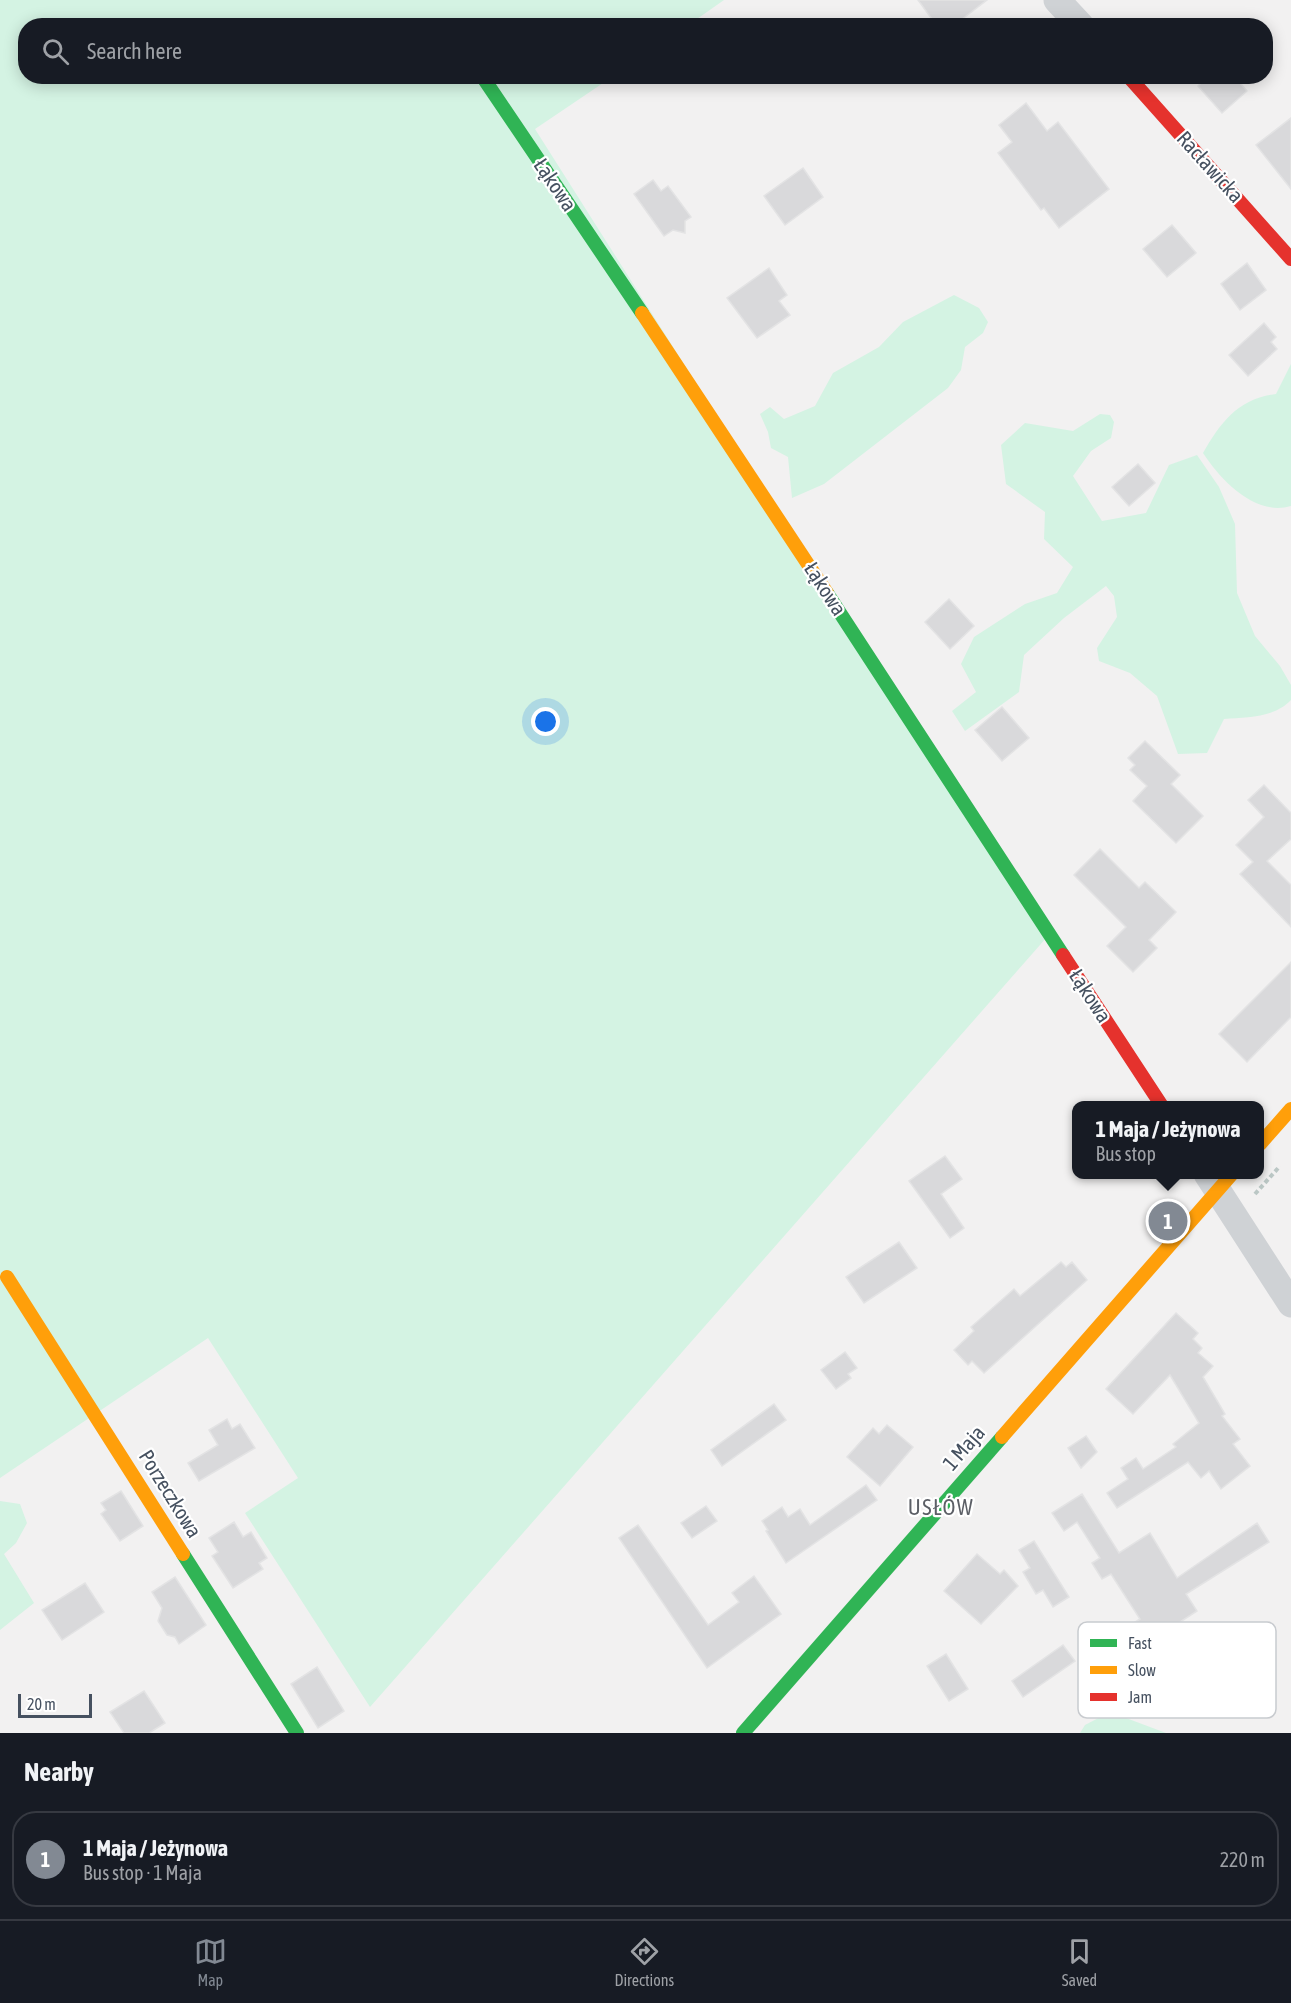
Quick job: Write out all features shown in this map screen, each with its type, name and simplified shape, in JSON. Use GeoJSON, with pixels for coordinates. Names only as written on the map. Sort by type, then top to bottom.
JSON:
{"type":"FeatureCollection","features":[{"type":"Feature","properties":{"kind":"street"},"geometry":{"type":"LineString","coordinates":[[1057,0],[1074,18]]}},
{"type":"Feature","properties":{"kind":"street","name":"Łąkowa"},"geometry":{"type":"LineString","coordinates":[[487,84],[735,451],[1159,1101]]}},
{"type":"Feature","properties":{"kind":"street","name":"Racławicka"},"geometry":{"type":"LineString","coordinates":[[1135,84],[1291,259]]}},
{"type":"Feature","properties":{"kind":"street"},"geometry":{"type":"LineString","coordinates":[[1264,1139],[1291,1109]]}},
{"type":"Feature","properties":{"kind":"street"},"geometry":{"type":"LineString","coordinates":[[1219,1180],[1234,1217],[1291,1304]]}},
{"type":"Feature","properties":{"kind":"street","name":"1 Maja"},"geometry":{"type":"LineString","coordinates":[[743,1733],[1219,1180]]}},
{"type":"Feature","properties":{"kind":"street","name":"Porzeczkowa"},"geometry":{"type":"LineString","coordinates":[[7,1277],[297,1733]]}},
{"type":"Feature","properties":{"kind":"path"},"geometry":{"type":"LineString","coordinates":[[1234,1217],[1286,1161]]}},
{"type":"Feature","properties":{"kind":"green space"},"geometry":{"type":"Polygon","coordinates":[[[0,0],[724,0],[698,18],[18,18],[18,84],[602,84],[535,129],[1047,937],[370,1707],[245,1513],[298,1478],[208,1338],[0,1478],[0,0]]]}},
{"type":"Feature","properties":{"kind":"green space"},"geometry":{"type":"Polygon","coordinates":[[[954,295],[979,308],[988,322],[983,333],[965,347],[961,370],[948,388],[824,484],[792,498],[788,457],[771,448],[768,432],[760,414],[770,407],[784,419],[815,406],[833,373],[879,347],[903,322],[954,295]]]}},
{"type":"Feature","properties":{"kind":"green space"},"geometry":{"type":"Polygon","coordinates":[[[1291,364],[1291,506],[1278,508],[1264,506],[1240,493],[1219,474],[1203,453],[1217,431],[1232,414],[1251,401],[1276,394],[1291,364]]]}},
{"type":"Feature","properties":{"kind":"green space"},"geometry":{"type":"Polygon","coordinates":[[[1100,414],[1110,415],[1114,422],[1111,438],[1091,451],[1073,476],[1102,521],[1146,513],[1169,465],[1197,455],[1219,487],[1235,524],[1237,593],[1255,636],[1280,666],[1291,685],[1291,700],[1277,710],[1260,716],[1224,719],[1207,753],[1178,754],[1157,696],[1130,673],[1099,661],[1097,648],[1117,617],[1114,596],[1106,586],[1064,618],[1024,655],[1019,692],[965,731],[952,711],[976,692],[961,664],[974,637],[1025,604],[1057,593],[1073,567],[1044,539],[1045,512],[1006,484],[1001,445],[1025,423],[1073,431],[1100,414]]]}},
{"type":"Feature","properties":{"kind":"green space"},"geometry":{"type":"Polygon","coordinates":[[[0,1501],[20,1504],[27,1523],[16,1543],[4,1554],[34,1603],[0,1630],[0,1501]]]}},
{"type":"Feature","properties":{"kind":"green space"},"geometry":{"type":"Polygon","coordinates":[[[1098,1718],[1126,1718],[1166,1733],[1080,1733],[1085,1725],[1098,1718]]]}},
{"type":"Feature","properties":{"kind":"building"},"geometry":{"type":"Polygon","coordinates":[[[918,0],[987,0],[963,18],[931,18],[918,0]]]}},
{"type":"Feature","properties":{"kind":"building"},"geometry":{"type":"Polygon","coordinates":[[[1200,84],[1241,84],[1247,91],[1222,113],[1198,86],[1200,84]]]}},
{"type":"Feature","properties":{"kind":"building"},"geometry":{"type":"Polygon","coordinates":[[[1026,103],[1047,131],[1058,122],[1109,189],[1059,228],[1044,208],[1041,210],[998,153],[1012,142],[999,125],[1026,103]]]}},
{"type":"Feature","properties":{"kind":"building"},"geometry":{"type":"Polygon","coordinates":[[[1291,118],[1291,189],[1256,145],[1291,118]]]}},
{"type":"Feature","properties":{"kind":"building"},"geometry":{"type":"Polygon","coordinates":[[[803,168],[823,197],[785,225],[764,196],[803,168]]]}},
{"type":"Feature","properties":{"kind":"building"},"geometry":{"type":"Polygon","coordinates":[[[653,180],[661,191],[668,186],[691,217],[685,221],[685,233],[673,230],[664,236],[634,194],[653,180]]]}},
{"type":"Feature","properties":{"kind":"building"},"geometry":{"type":"Polygon","coordinates":[[[1172,225],[1196,253],[1167,277],[1143,249],[1172,225]]]}},
{"type":"Feature","properties":{"kind":"building"},"geometry":{"type":"Polygon","coordinates":[[[1247,263],[1266,290],[1240,310],[1221,284],[1247,263]]]}},
{"type":"Feature","properties":{"kind":"building"},"geometry":{"type":"Polygon","coordinates":[[[769,268],[787,295],[779,301],[790,315],[757,338],[727,298],[769,268]]]}},
{"type":"Feature","properties":{"kind":"building"},"geometry":{"type":"Polygon","coordinates":[[[1264,323],[1276,337],[1271,342],[1277,349],[1248,376],[1229,355],[1264,323]]]}},
{"type":"Feature","properties":{"kind":"building"},"geometry":{"type":"Polygon","coordinates":[[[1138,464],[1155,483],[1129,506],[1112,487],[1138,464]]]}},
{"type":"Feature","properties":{"kind":"building"},"geometry":{"type":"Polygon","coordinates":[[[949,599],[974,626],[950,649],[925,622],[949,599]]]}},
{"type":"Feature","properties":{"kind":"building"},"geometry":{"type":"Polygon","coordinates":[[[1002,707],[1029,738],[1002,761],[975,730],[1002,707]]]}},
{"type":"Feature","properties":{"kind":"building"},"geometry":{"type":"Polygon","coordinates":[[[1145,741],[1180,775],[1171,784],[1203,816],[1176,843],[1133,801],[1147,786],[1130,770],[1135,765],[1128,758],[1145,741]]]}},
{"type":"Feature","properties":{"kind":"building"},"geometry":{"type":"Polygon","coordinates":[[[1264,785],[1291,813],[1291,839],[1267,861],[1291,885],[1291,927],[1240,874],[1253,862],[1236,845],[1264,817],[1248,800],[1264,785]]]}},
{"type":"Feature","properties":{"kind":"building"},"geometry":{"type":"Polygon","coordinates":[[[1100,849],[1139,888],[1145,882],[1176,912],[1149,940],[1157,948],[1133,972],[1107,946],[1126,927],[1074,875],[1100,849]]]}},
{"type":"Feature","properties":{"kind":"building"},"geometry":{"type":"Polygon","coordinates":[[[1291,962],[1291,1017],[1247,1062],[1219,1034],[1291,962]]]}},
{"type":"Feature","properties":{"kind":"building"},"geometry":{"type":"Polygon","coordinates":[[[945,1156],[962,1179],[941,1194],[964,1228],[950,1238],[909,1181],[945,1156]]]}},
{"type":"Feature","properties":{"kind":"building"},"geometry":{"type":"Polygon","coordinates":[[[899,1242],[917,1268],[864,1303],[846,1277],[899,1242]]]}},
{"type":"Feature","properties":{"kind":"building"},"geometry":{"type":"Polygon","coordinates":[[[1061,1262],[1066,1267],[1072,1262],[1087,1280],[984,1373],[972,1361],[968,1365],[954,1350],[974,1331],[971,1327],[1014,1289],[1020,1296],[1061,1262]]]}},
{"type":"Feature","properties":{"kind":"building"},"geometry":{"type":"Polygon","coordinates":[[[1176,1313],[1198,1333],[1193,1339],[1202,1348],[1198,1353],[1213,1366],[1203,1377],[1225,1414],[1222,1416],[1240,1439],[1233,1444],[1250,1466],[1221,1489],[1209,1471],[1201,1478],[1188,1462],[1117,1508],[1107,1493],[1128,1479],[1121,1468],[1136,1458],[1143,1469],[1176,1447],[1173,1444],[1199,1423],[1170,1375],[1133,1414],[1106,1389],[1176,1313]]]}},
{"type":"Feature","properties":{"kind":"building"},"geometry":{"type":"Polygon","coordinates":[[[845,1352],[857,1368],[848,1374],[851,1378],[836,1389],[821,1370],[845,1352]]]}},
{"type":"Feature","properties":{"kind":"building"},"geometry":{"type":"Polygon","coordinates":[[[774,1404],[786,1420],[722,1466],[711,1450],[774,1404]]]}},
{"type":"Feature","properties":{"kind":"building"},"geometry":{"type":"Polygon","coordinates":[[[227,1419],[232,1429],[240,1424],[255,1448],[199,1481],[188,1463],[218,1445],[209,1430],[227,1419]]]}},
{"type":"Feature","properties":{"kind":"building"},"geometry":{"type":"Polygon","coordinates":[[[887,1425],[913,1447],[880,1486],[847,1457],[873,1428],[879,1434],[887,1425]]]}},
{"type":"Feature","properties":{"kind":"building"},"geometry":{"type":"Polygon","coordinates":[[[1086,1436],[1097,1452],[1081,1468],[1068,1448],[1086,1436]]]}},
{"type":"Feature","properties":{"kind":"building"},"geometry":{"type":"Polygon","coordinates":[[[866,1485],[877,1500],[786,1563],[762,1521],[782,1507],[788,1517],[800,1509],[810,1525],[866,1485]]]}},
{"type":"Feature","properties":{"kind":"building"},"geometry":{"type":"Polygon","coordinates":[[[121,1491],[143,1526],[120,1541],[101,1514],[106,1510],[101,1503],[121,1491]]]}},
{"type":"Feature","properties":{"kind":"building"},"geometry":{"type":"Polygon","coordinates":[[[1082,1494],[1119,1553],[1150,1533],[1177,1578],[1257,1523],[1269,1542],[1186,1594],[1197,1611],[1180,1622],[1135,1622],[1140,1619],[1111,1574],[1102,1579],[1092,1563],[1100,1558],[1077,1522],[1064,1531],[1052,1513],[1082,1494]]]}},
{"type":"Feature","properties":{"kind":"building"},"geometry":{"type":"Polygon","coordinates":[[[706,1506],[717,1521],[692,1538],[681,1523],[706,1506]]]}},
{"type":"Feature","properties":{"kind":"building"},"geometry":{"type":"Polygon","coordinates":[[[234,1522],[243,1537],[251,1532],[267,1558],[259,1563],[263,1569],[233,1588],[212,1556],[218,1552],[209,1538],[234,1522]]]}},
{"type":"Feature","properties":{"kind":"building"},"geometry":{"type":"Polygon","coordinates":[[[638,1525],[708,1625],[739,1602],[732,1593],[754,1576],[781,1614],[707,1668],[619,1538],[638,1525]]]}},
{"type":"Feature","properties":{"kind":"building"},"geometry":{"type":"Polygon","coordinates":[[[1034,1541],[1069,1597],[1053,1607],[1043,1590],[1036,1594],[1023,1572],[1030,1568],[1019,1550],[1034,1541]]]}},
{"type":"Feature","properties":{"kind":"building"},"geometry":{"type":"Polygon","coordinates":[[[977,1554],[1000,1574],[1004,1570],[1018,1586],[981,1624],[944,1591],[977,1554]]]}},
{"type":"Feature","properties":{"kind":"building"},"geometry":{"type":"Polygon","coordinates":[[[175,1577],[206,1625],[179,1644],[175,1637],[167,1635],[158,1621],[162,1608],[152,1592],[175,1577]]]}},
{"type":"Feature","properties":{"kind":"building"},"geometry":{"type":"Polygon","coordinates":[[[85,1583],[104,1612],[62,1640],[42,1610],[85,1583]]]}},
{"type":"Feature","properties":{"kind":"building"},"geometry":{"type":"Polygon","coordinates":[[[1063,1645],[1075,1661],[1023,1697],[1012,1681],[1063,1645]]]}},
{"type":"Feature","properties":{"kind":"building"},"geometry":{"type":"Polygon","coordinates":[[[946,1654],[968,1689],[949,1701],[927,1666],[946,1654]]]}},
{"type":"Feature","properties":{"kind":"building"},"geometry":{"type":"Polygon","coordinates":[[[317,1667],[344,1711],[318,1728],[291,1684],[317,1667]]]}},
{"type":"Feature","properties":{"kind":"building"},"geometry":{"type":"Polygon","coordinates":[[[144,1691],[165,1723],[149,1733],[124,1733],[110,1712],[144,1691]]]}},
{"type":"Feature","properties":{"kind":"traffic: fast"},"geometry":{"type":"LineString","coordinates":[[487,84],[642,313]]}},
{"type":"Feature","properties":{"kind":"traffic: fast"},"geometry":{"type":"LineString","coordinates":[[827,593],[1063,955]]}},
{"type":"Feature","properties":{"kind":"traffic: fast"},"geometry":{"type":"LineString","coordinates":[[743,1733],[1002,1437]]}},
{"type":"Feature","properties":{"kind":"traffic: fast"},"geometry":{"type":"LineString","coordinates":[[183,1554],[297,1733]]}},
{"type":"Feature","properties":{"kind":"traffic: slow"},"geometry":{"type":"LineString","coordinates":[[642,313],[827,593]]}},
{"type":"Feature","properties":{"kind":"traffic: slow"},"geometry":{"type":"LineString","coordinates":[[1264,1139],[1291,1109]]}},
{"type":"Feature","properties":{"kind":"traffic: slow"},"geometry":{"type":"LineString","coordinates":[[1002,1437],[1228,1179]]}},
{"type":"Feature","properties":{"kind":"traffic: slow"},"geometry":{"type":"LineString","coordinates":[[7,1277],[183,1554]]}},
{"type":"Feature","properties":{"kind":"traffic: jam"},"geometry":{"type":"LineString","coordinates":[[1135,84],[1291,259]]}},
{"type":"Feature","properties":{"kind":"traffic: jam"},"geometry":{"type":"LineString","coordinates":[[1063,955],[1159,1101]]}},
{"type":"Feature","properties":{"kind":"place","name":"1 Maja / Jeżynowa"},"geometry":{"type":"Point","coordinates":[1168,1221]}},
{"type":"Feature","properties":{"kind":"district","name":"USŁÓW"},"geometry":{"type":"Point","coordinates":[941,1507]}}]}
